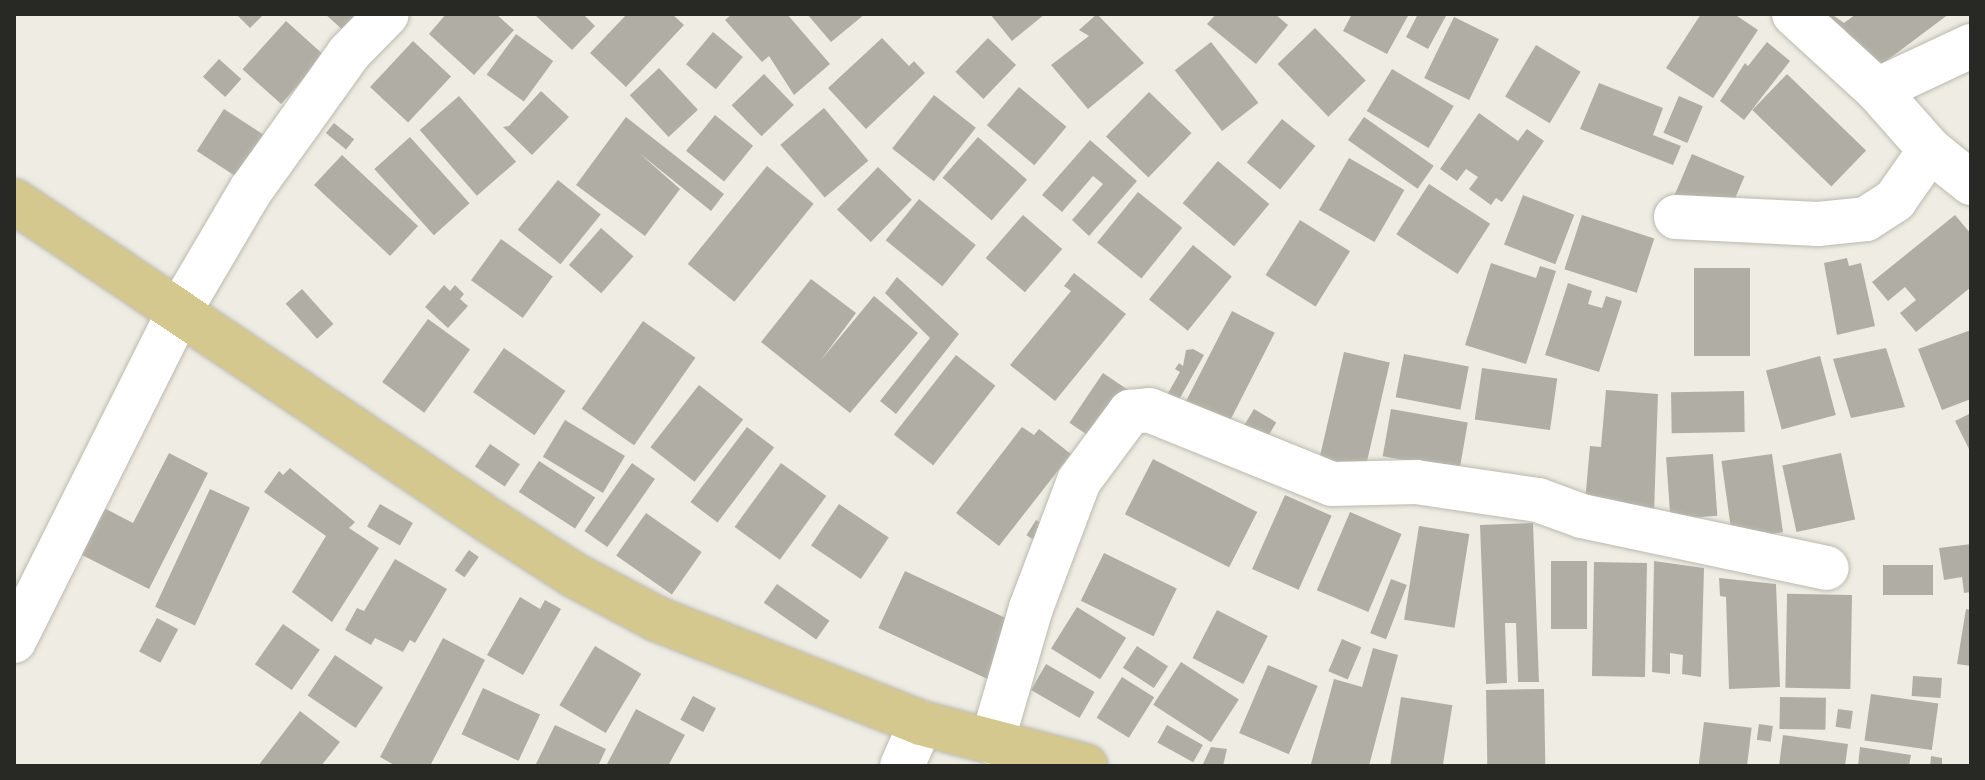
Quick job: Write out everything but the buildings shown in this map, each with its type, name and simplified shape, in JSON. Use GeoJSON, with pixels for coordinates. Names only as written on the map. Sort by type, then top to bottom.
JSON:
{"type":"FeatureCollection","features":[{"type":"Feature","properties":{"kind":"main road"},"geometry":{"type":"LineString","coordinates":[[14,201],[574,575],[657,619],[921,723],[1085,766]]}},
{"type":"Feature","properties":{"kind":"street"},"geometry":{"type":"LineString","coordinates":[[14,641],[179,312],[251,190],[349,53],[387,14]]}},
{"type":"Feature","properties":{"kind":"street"},"geometry":{"type":"LineString","coordinates":[[1794,14],[1877,90],[1930,150],[1971,183]]}},
{"type":"Feature","properties":{"kind":"street"},"geometry":{"type":"LineString","coordinates":[[1877,90],[1971,46]]}},
{"type":"Feature","properties":{"kind":"street"},"geometry":{"type":"LineString","coordinates":[[1676,217],[1818,224],[1866,219],[1895,200],[1930,150]]}},
{"type":"Feature","properties":{"kind":"street"},"geometry":{"type":"LineString","coordinates":[[992,742],[1031,608],[1079,481],[1130,412],[1149,410],[1332,484],[1416,482],[1538,500],[1582,516],[1827,568]]}},
{"type":"Feature","properties":{"kind":"street"},"geometry":{"type":"LineString","coordinates":[[902,766],[921,723]]}}]}
